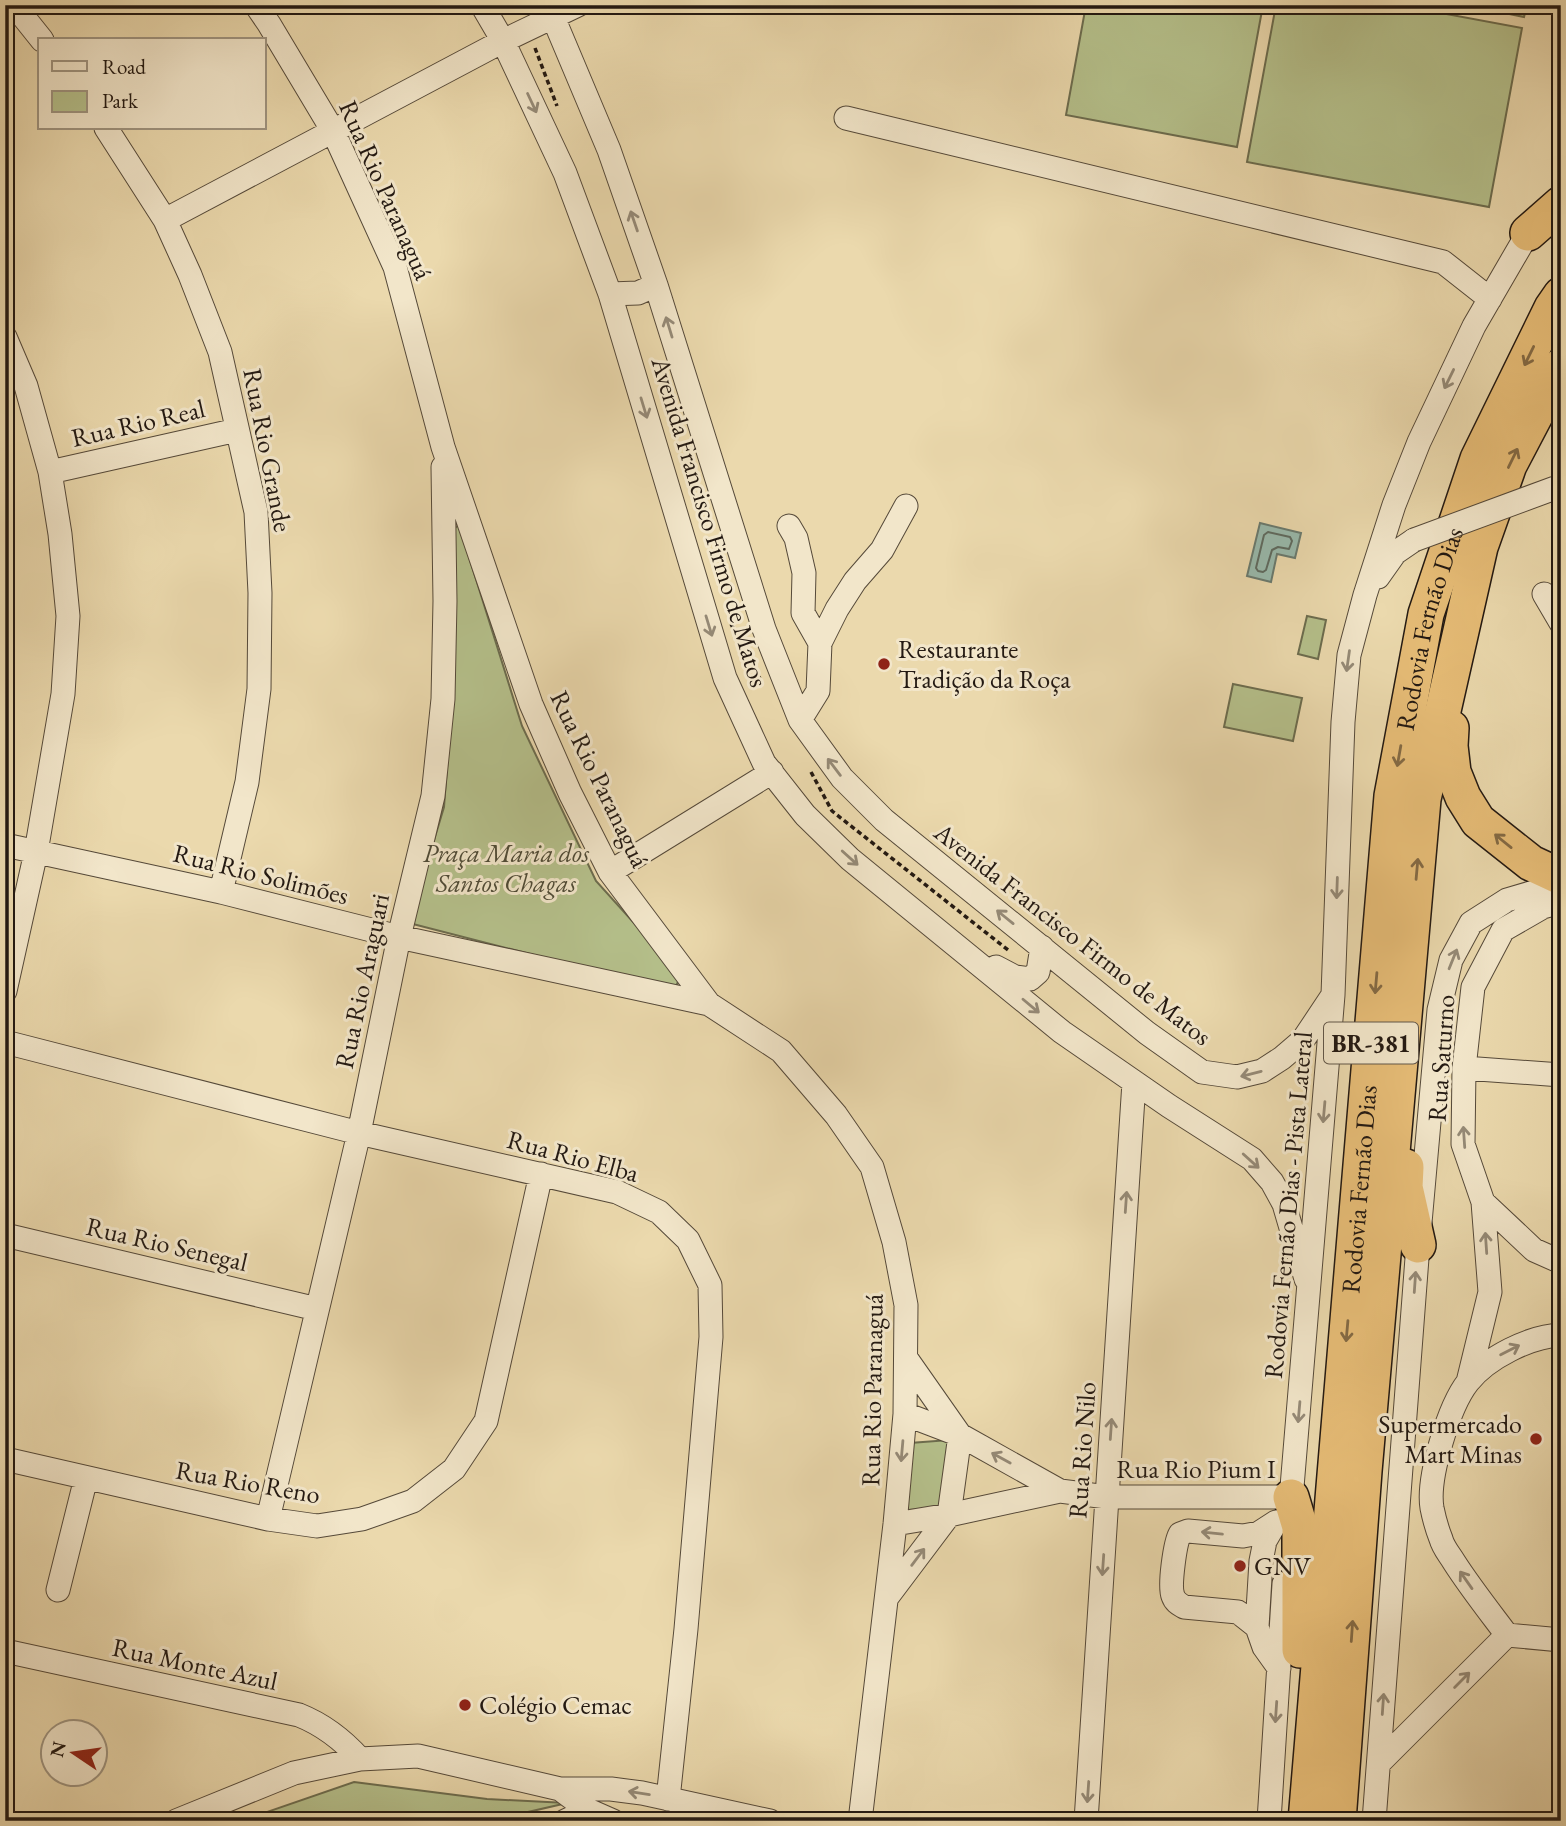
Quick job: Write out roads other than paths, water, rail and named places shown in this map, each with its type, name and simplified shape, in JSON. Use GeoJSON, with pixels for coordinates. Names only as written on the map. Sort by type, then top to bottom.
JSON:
{"type":"FeatureCollection","features":[{"type":"Feature","properties":{"kind":"highway"},"geometry":{"type":"LineString","coordinates":[[1528,233],[1561,204]]}},
{"type":"Feature","properties":{"kind":"highway","name":"Rodovia Fernão Dias"},"geometry":{"type":"LineString","coordinates":[[1306,1821],[1392,796],[1426,614],[1478,459],[1552,308],[1561,296]]}},
{"type":"Feature","properties":{"kind":"highway","name":"Rodovia Fernão Dias"},"geometry":{"type":"LineString","coordinates":[[1338,1821],[1364,1471],[1423,799],[1480,547],[1509,465],[1561,366]]}},
{"type":"Feature","properties":{"kind":"highway"},"geometry":{"type":"LineString","coordinates":[[1480,547],[1481,562],[1451,720],[1453,772],[1463,797],[1479,821],[1531,863],[1561,877]]}},
{"type":"Feature","properties":{"kind":"highway"},"geometry":{"type":"LineString","coordinates":[[1406,986],[1411,1016],[1405,1187],[1418,1245]]}},
{"type":"Feature","properties":{"kind":"highway"},"geometry":{"type":"LineString","coordinates":[[1286,1511],[1300,1527],[1299,1732],[1309,1786]]}},
{"type":"Feature","properties":{"kind":"street"},"geometry":{"type":"LineString","coordinates":[[14,5],[40,38]]}},
{"type":"Feature","properties":{"kind":"street","name":"Rua Rio Paranaguá"},"geometry":{"type":"LineString","coordinates":[[256,5],[333,131],[395,267],[443,447],[531,704],[570,793],[610,873],[709,1004],[781,1051],[836,1115],[872,1167],[894,1242],[906,1305],[905,1414],[895,1524],[860,1821]]}},
{"type":"Feature","properties":{"kind":"street","name":"Avenida Francisco Firmo de Matos"},"geometry":{"type":"LineString","coordinates":[[482,5],[503,41],[565,173],[610,294],[725,678],[764,763],[806,815],[850,859],[1062,1032],[1252,1159],[1272,1182],[1284,1204],[1310,1292]]}},
{"type":"Feature","properties":{"kind":"street"},"geometry":{"type":"LineString","coordinates":[[165,220],[503,41],[549,11],[579,5]]}},
{"type":"Feature","properties":{"kind":"street","name":"Avenida Francisco Firmo de Matos"},"geometry":{"type":"LineString","coordinates":[[549,11],[608,150],[656,285],[764,629],[800,720],[842,778],[884,820],[1147,1033],[1202,1072],[1237,1077],[1262,1071],[1303,1040],[1333,995]]}},
{"type":"Feature","properties":{"kind":"street"},"geometry":{"type":"LineString","coordinates":[[846,118],[1443,262],[1490,299]]}},
{"type":"Feature","properties":{"kind":"street","name":"Rua Rio Grande"},"geometry":{"type":"LineString","coordinates":[[107,130],[165,220],[220,352],[256,512],[260,593],[259,689],[247,782],[221,892]]}},
{"type":"Feature","properties":{"kind":"street","name":"BR-381"},"geometry":{"type":"LineString","coordinates":[[1365,595],[1394,505],[1419,442],[1474,326],[1528,233],[1561,191]]}},
{"type":"Feature","properties":{"kind":"street"},"geometry":{"type":"LineString","coordinates":[[610,294],[638,293],[656,285]]}},
{"type":"Feature","properties":{"kind":"street"},"geometry":{"type":"LineString","coordinates":[[5,337],[26,386],[50,472],[60,534],[68,616],[63,694],[36,852],[5,991]]}},
{"type":"Feature","properties":{"kind":"street","name":"Rua Rio Real"},"geometry":{"type":"LineString","coordinates":[[50,472],[237,430]]}},
{"type":"Feature","properties":{"kind":"street","name":"Rua Rio Araguari"},"geometry":{"type":"LineString","coordinates":[[268,1519],[359,1133],[399,937],[433,796],[443,699],[443,447]]}},
{"type":"Feature","properties":{"kind":"street"},"geometry":{"type":"LineString","coordinates":[[1365,595],[1395,553],[1414,540],[1558,487]]}},
{"type":"Feature","properties":{"kind":"street"},"geometry":{"type":"LineString","coordinates":[[800,720],[818,691],[820,643],[837,609],[855,581],[882,550],[906,506]]}},
{"type":"Feature","properties":{"kind":"street"},"geometry":{"type":"LineString","coordinates":[[789,526],[796,538],[804,573],[803,613],[820,643]]}},
{"type":"Feature","properties":{"kind":"street"},"geometry":{"type":"LineString","coordinates":[[1544,594],[1561,623]]}},
{"type":"Feature","properties":{"kind":"street","name":"Rodovia Fernão Dias - Pista Lateral"},"geometry":{"type":"LineString","coordinates":[[1269,1821],[1286,1511],[1310,1292],[1333,995],[1343,722],[1349,655],[1365,595]]}},
{"type":"Feature","properties":{"kind":"street"},"geometry":{"type":"LineString","coordinates":[[610,873],[772,772]]}},
{"type":"Feature","properties":{"kind":"street","name":"Rua Rio Solimões"},"geometry":{"type":"LineString","coordinates":[[5,845],[221,892],[399,937],[709,1004]]}},
{"type":"Feature","properties":{"kind":"street","name":"BR-381"},"geometry":{"type":"LineString","coordinates":[[1374,1821],[1418,1245],[1439,1010],[1451,960],[1471,923],[1507,900],[1561,884]]}},
{"type":"Feature","properties":{"kind":"street","name":"Rua Saturno"},"geometry":{"type":"LineString","coordinates":[[1561,902],[1543,907],[1503,930],[1473,988],[1464,1068],[1463,1144],[1483,1202],[1534,1250],[1561,1262]]}},
{"type":"Feature","properties":{"kind":"street"},"geometry":{"type":"LineString","coordinates":[[960,947],[1015,976],[1030,979],[1038,972],[1042,947]]}},
{"type":"Feature","properties":{"kind":"street","name":"Rua Rio Elba"},"geometry":{"type":"LineString","coordinates":[[5,1042],[359,1133],[617,1192],[659,1212],[688,1240],[710,1284],[710,1351],[668,1799]]}},
{"type":"Feature","properties":{"kind":"street"},"geometry":{"type":"LineString","coordinates":[[1464,1068],[1561,1074]]}},
{"type":"Feature","properties":{"kind":"street","name":"Rua Rio Nilo"},"geometry":{"type":"LineString","coordinates":[[1086,1821],[1134,1082]]}},
{"type":"Feature","properties":{"kind":"street","name":"Rua Rio Reno"},"geometry":{"type":"LineString","coordinates":[[5,1459],[268,1519],[317,1527],[362,1519],[413,1501],[454,1469],[486,1421],[541,1174]]}},
{"type":"Feature","properties":{"kind":"street"},"geometry":{"type":"LineString","coordinates":[[1483,1202],[1490,1292],[1468,1382],[1447,1419],[1434,1470],[1432,1506],[1441,1542],[1464,1579],[1507,1635],[1561,1640]]}},
{"type":"Feature","properties":{"kind":"street","name":"Rua Rio Senegal"},"geometry":{"type":"LineString","coordinates":[[5,1235],[317,1309]]}},
{"type":"Feature","properties":{"kind":"street"},"geometry":{"type":"LineString","coordinates":[[1468,1382],[1492,1360],[1522,1344],[1549,1335],[1561,1335]]}},
{"type":"Feature","properties":{"kind":"street"},"geometry":{"type":"LineString","coordinates":[[886,1599],[949,1515],[960,1436],[906,1358]]}},
{"type":"Feature","properties":{"kind":"street"},"geometry":{"type":"LineString","coordinates":[[905,1414],[960,1436],[1060,1491]]}},
{"type":"Feature","properties":{"kind":"street"},"geometry":{"type":"LineString","coordinates":[[58,1590],[86,1478]]}},
{"type":"Feature","properties":{"kind":"street","name":"Rua Rio Pium I"},"geometry":{"type":"LineString","coordinates":[[895,1524],[1060,1491],[1286,1511]]}},
{"type":"Feature","properties":{"kind":"street"},"geometry":{"type":"LineString","coordinates":[[1279,1668],[1264,1647],[1257,1627],[1261,1561],[1265,1541],[1286,1511]]}},
{"type":"Feature","properties":{"kind":"street"},"geometry":{"type":"LineString","coordinates":[[1257,1627],[1238,1612],[1177,1604],[1171,1594],[1176,1542],[1180,1534],[1188,1531],[1243,1536],[1259,1533],[1286,1511]]}},
{"type":"Feature","properties":{"kind":"street"},"geometry":{"type":"LineString","coordinates":[[1378,1763],[1507,1635]]}},
{"type":"Feature","properties":{"kind":"street","name":"Rua Monte Azul"},"geometry":{"type":"LineString","coordinates":[[5,1651],[299,1715],[332,1732],[360,1759]]}},
{"type":"Feature","properties":{"kind":"street"},"geometry":{"type":"LineString","coordinates":[[176,1821],[293,1773],[360,1759],[418,1756],[561,1789],[611,1789],[642,1793],[770,1821]]}},
{"type":"Feature","properties":{"kind":"street"},"geometry":{"type":"LineString","coordinates":[[561,1789],[587,1815]]}},
{"type":"Feature","properties":{"kind":"street"},"geometry":{"type":"LineString","coordinates":[[587,1815],[592,1802],[611,1789]]}},
{"type":"Feature","properties":{"kind":"street"},"geometry":{"type":"LineString","coordinates":[[565,1821],[587,1815],[613,1821]]}},
{"type":"Feature","properties":{"kind":"water"},"geometry":{"type":"Polygon","coordinates":[[[1260,523],[1301,533],[1295,558],[1277,554],[1271,582],[1247,576],[1260,523]]]}},
{"type":"Feature","properties":{"kind":"place","name":"Restaurante Tradição da Roça"},"geometry":{"type":"Point","coordinates":[884,664]}},
{"type":"Feature","properties":{"kind":"place","name":"Supermercado Mart Minas"},"geometry":{"type":"Point","coordinates":[1536,1439]}},
{"type":"Feature","properties":{"kind":"place","name":"GNV"},"geometry":{"type":"Point","coordinates":[1240,1566]}},
{"type":"Feature","properties":{"kind":"place","name":"Colégio Cemac"},"geometry":{"type":"Point","coordinates":[465,1705]}},
{"type":"Feature","properties":{"kind":"park label","name":"Praça Maria dos Santos Chagas"},"geometry":{"type":"Point","coordinates":[506,868]}}]}
